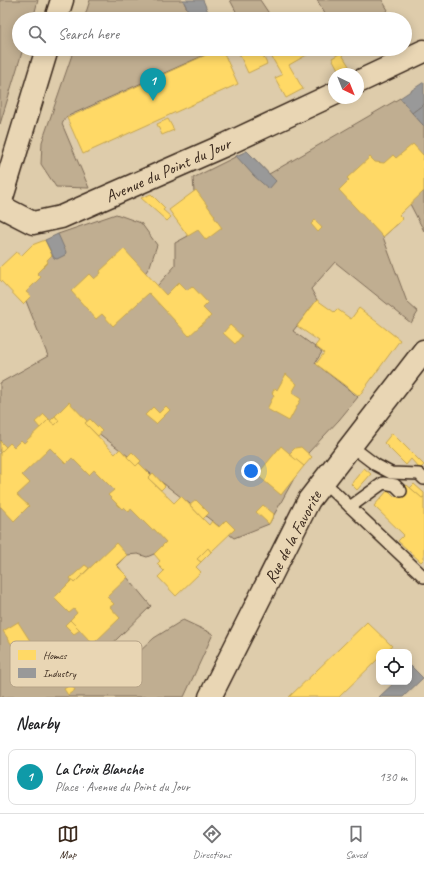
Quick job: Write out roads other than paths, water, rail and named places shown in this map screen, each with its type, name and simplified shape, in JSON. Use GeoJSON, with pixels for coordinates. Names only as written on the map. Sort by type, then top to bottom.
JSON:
{"type":"FeatureCollection","features":[{"type":"Feature","properties":{"kind":"main road"},"geometry":{"type":"LineString","coordinates":[[58,12],[62,0]]}},
{"type":"Feature","properties":{"kind":"main road"},"geometry":{"type":"LineString","coordinates":[[364,79],[424,51]]}},
{"type":"Feature","properties":{"kind":"main road"},"geometry":{"type":"LineString","coordinates":[[0,205],[45,56]]}},
{"type":"Feature","properties":{"kind":"main road","name":"Avenue du Point du Jour"},"geometry":{"type":"LineString","coordinates":[[0,205],[33,223],[61,217],[226,145],[328,97]]}},
{"type":"Feature","properties":{"kind":"main road","name":"Rue de la Favorite"},"geometry":{"type":"LineString","coordinates":[[210,697],[309,500],[424,351]]}},
{"type":"Feature","properties":{"kind":"lane"},"geometry":{"type":"LineString","coordinates":[[351,446],[376,465],[391,473],[419,474],[424,479]]}},
{"type":"Feature","properties":{"kind":"lane"},"geometry":{"type":"LineString","coordinates":[[324,482],[424,577]]}},
{"type":"Feature","properties":{"kind":"lane"},"geometry":{"type":"LineString","coordinates":[[350,507],[383,483],[395,485],[401,491]]}},
{"type":"Feature","properties":{"kind":"place","name":"La Croix Blanche"},"geometry":{"type":"Point","coordinates":[153,101]}}]}
